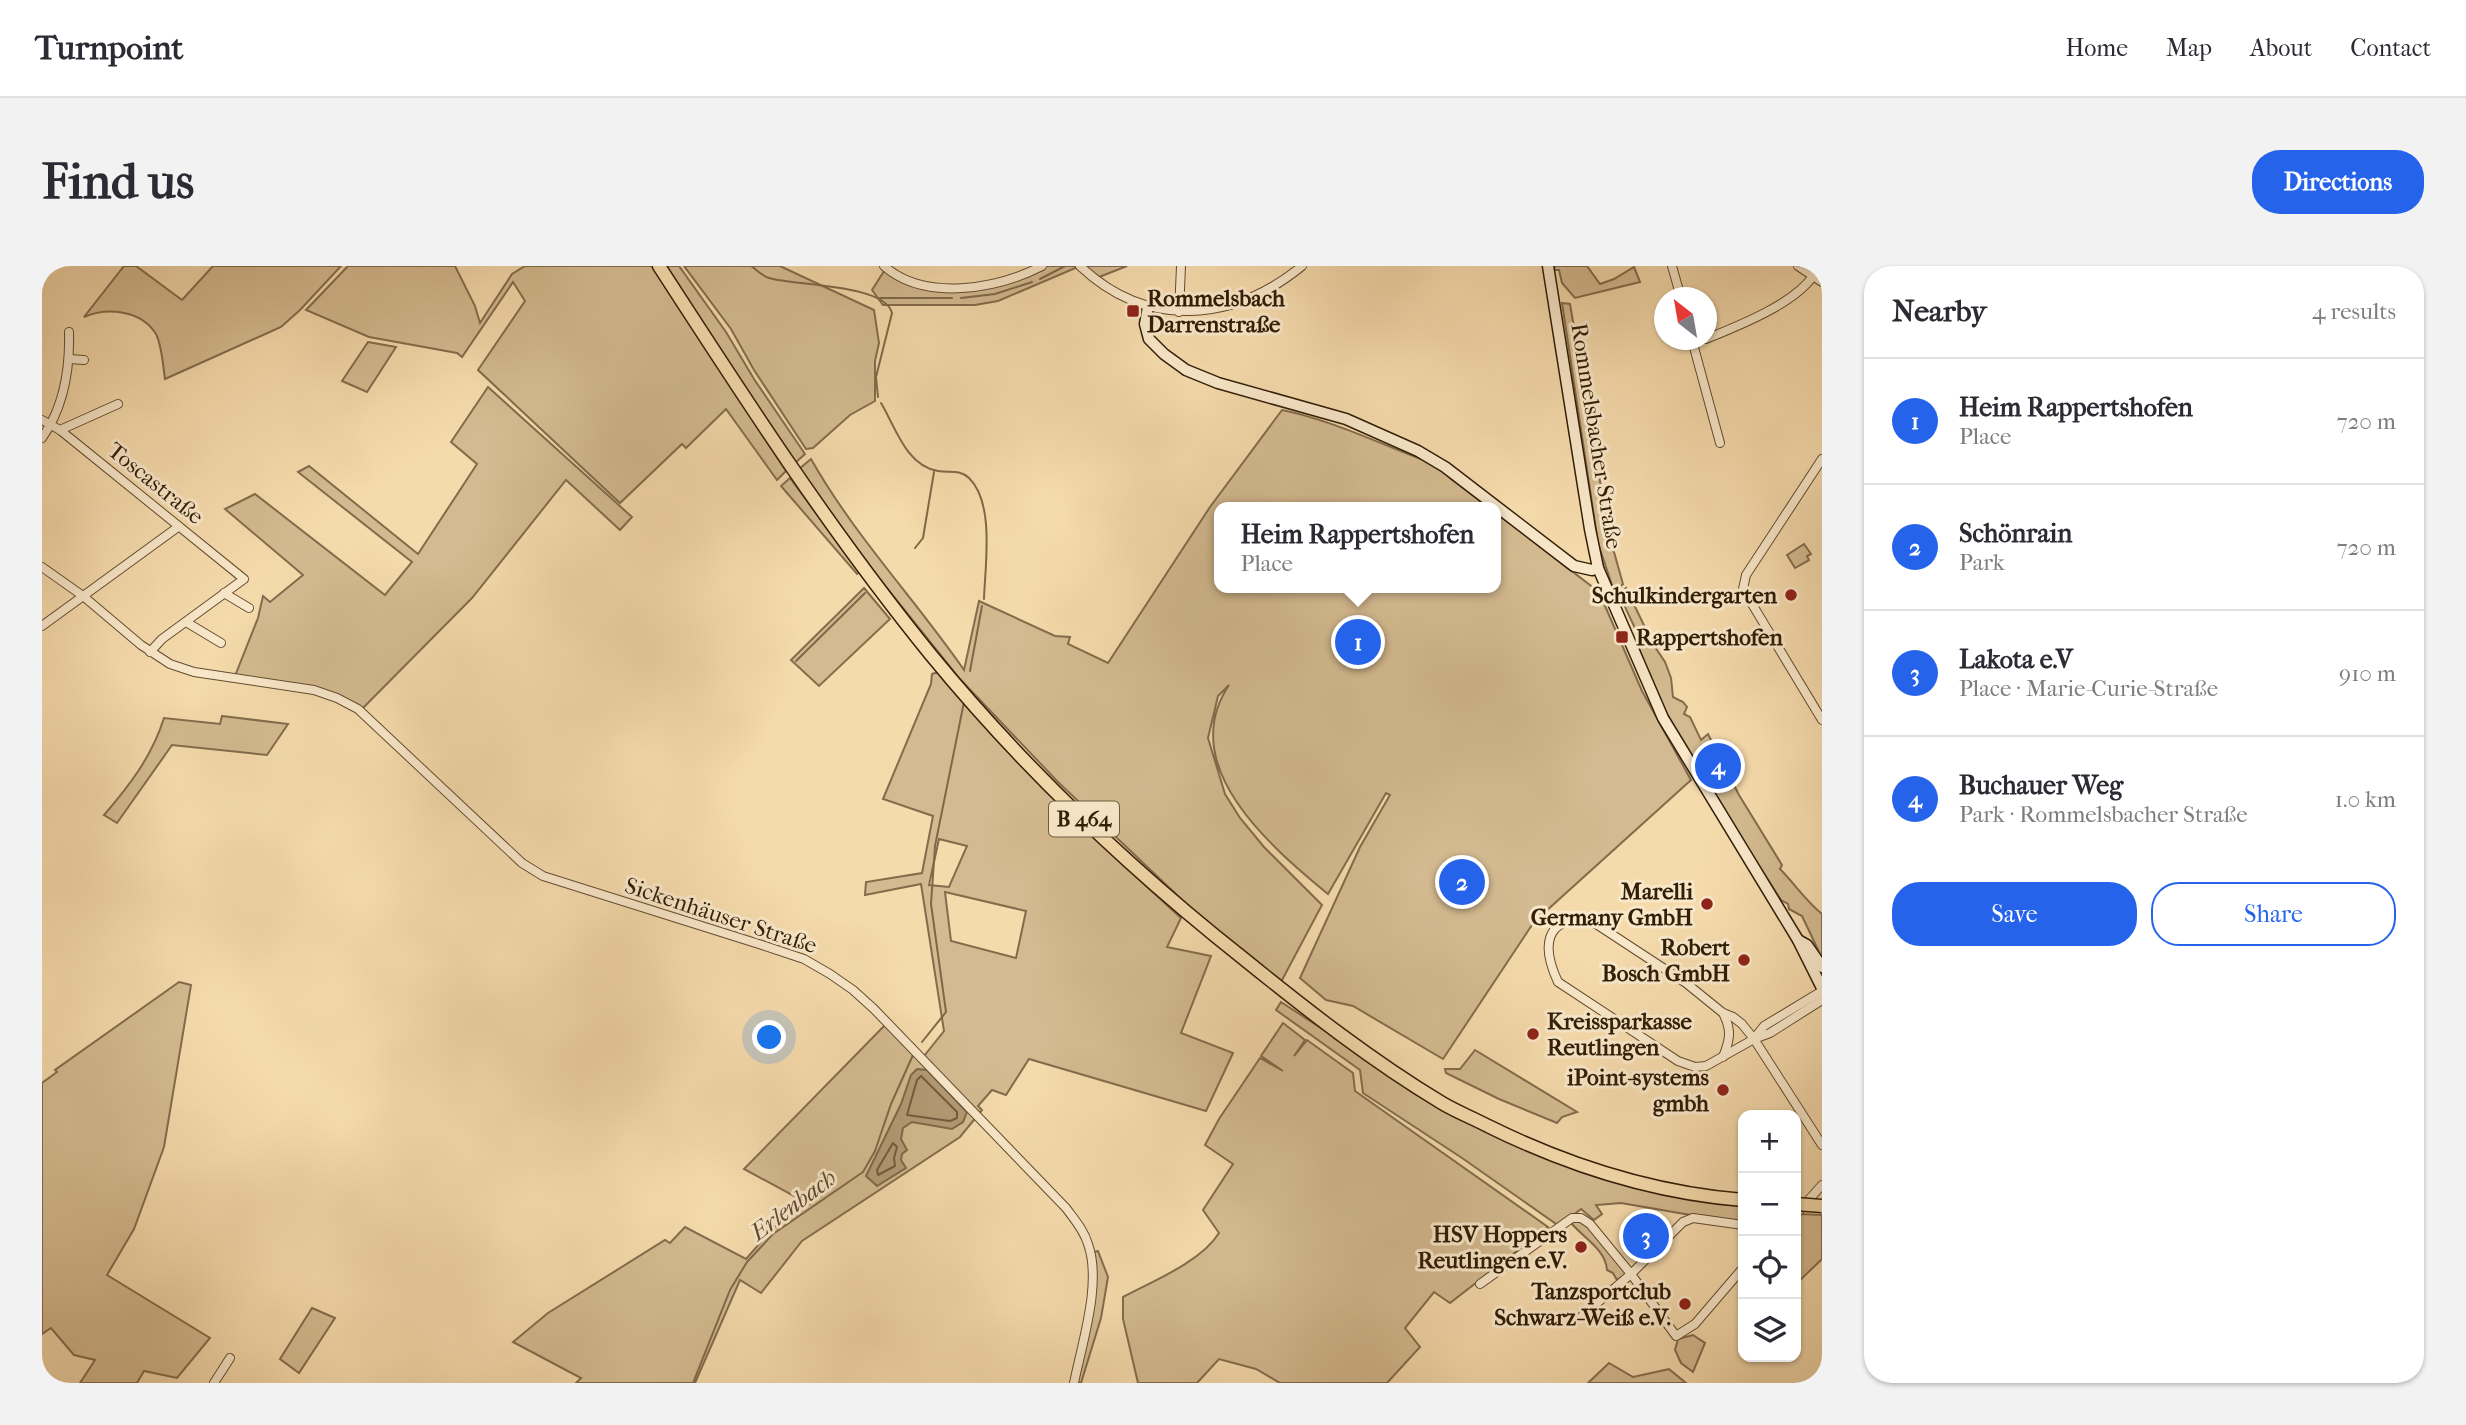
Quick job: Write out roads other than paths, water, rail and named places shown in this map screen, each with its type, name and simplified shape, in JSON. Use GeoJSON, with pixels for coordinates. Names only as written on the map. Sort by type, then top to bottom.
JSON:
{"type":"FeatureCollection","features":[{"type":"Feature","properties":{"kind":"main road","name":"B 464"},"geometry":{"type":"LineString","coordinates":[[659,266],[813,500],[931,655],[1003,736],[1110,845],[1194,919],[1315,1016],[1443,1104],[1514,1139],[1582,1166],[1667,1189],[1738,1199]]}},
{"type":"Feature","properties":{"kind":"main road","name":"Rommelsbacher Straße"},"geometry":{"type":"LineString","coordinates":[[1548,266],[1597,564],[1669,731],[1798,940],[1822,990]]}},
{"type":"Feature","properties":{"kind":"main road"},"geometry":{"type":"LineString","coordinates":[[1148,307],[1145,324],[1149,339],[1186,370],[1218,383],[1346,419],[1418,451],[1445,467],[1491,502]]}},
{"type":"Feature","properties":{"kind":"main road"},"geometry":{"type":"LineString","coordinates":[[1501,510],[1574,566],[1592,570],[1597,564]]}},
{"type":"Feature","properties":{"kind":"main road","name":"Rommelsbacher Straße"},"geometry":{"type":"LineString","coordinates":[[1798,940],[1807,945],[1822,967]]}},
{"type":"Feature","properties":{"kind":"main road"},"geometry":{"type":"LineString","coordinates":[[1801,1205],[1822,1206]]}},
{"type":"Feature","properties":{"kind":"street"},"geometry":{"type":"LineString","coordinates":[[884,266],[902,279],[919,285],[958,287],[1001,281],[1042,266]]}},
{"type":"Feature","properties":{"kind":"street"},"geometry":{"type":"LineString","coordinates":[[1080,266],[1110,290],[1148,307],[1179,312],[1213,309],[1248,298],[1278,283],[1302,266]]}},
{"type":"Feature","properties":{"kind":"street"},"geometry":{"type":"LineString","coordinates":[[1179,312],[1181,266]]}},
{"type":"Feature","properties":{"kind":"street"},"geometry":{"type":"LineString","coordinates":[[1672,266],[1678,287]]}},
{"type":"Feature","properties":{"kind":"street"},"geometry":{"type":"LineString","coordinates":[[1798,266],[1810,280],[1822,282]]}},
{"type":"Feature","properties":{"kind":"street"},"geometry":{"type":"LineString","coordinates":[[1717,334],[1752,320],[1810,280]]}},
{"type":"Feature","properties":{"kind":"street"},"geometry":{"type":"LineString","coordinates":[[42,438],[51,424],[63,393],[69,359],[69,332]]}},
{"type":"Feature","properties":{"kind":"street"},"geometry":{"type":"LineString","coordinates":[[1695,350],[1720,443]]}},
{"type":"Feature","properties":{"kind":"street"},"geometry":{"type":"LineString","coordinates":[[69,359],[84,360]]}},
{"type":"Feature","properties":{"kind":"street"},"geometry":{"type":"LineString","coordinates":[[60,430],[118,404]]}},
{"type":"Feature","properties":{"kind":"street","name":"Toscastraße"},"geometry":{"type":"LineString","coordinates":[[42,420],[60,430],[244,579],[224,593]]}},
{"type":"Feature","properties":{"kind":"street"},"geometry":{"type":"LineString","coordinates":[[1822,459],[1746,575],[1743,589],[1822,720]]}},
{"type":"Feature","properties":{"kind":"street"},"geometry":{"type":"LineString","coordinates":[[42,626],[178,527]]}},
{"type":"Feature","properties":{"kind":"street","name":"Sickenhäuser Straße"},"geometry":{"type":"LineString","coordinates":[[42,567],[83,596],[150,652],[170,664],[185,670],[314,690],[358,709],[522,863],[543,876],[804,959],[853,990],[1057,1198],[1078,1224],[1091,1253],[1093,1275],[1074,1383]]}},
{"type":"Feature","properties":{"kind":"street"},"geometry":{"type":"LineString","coordinates":[[150,652],[162,639],[224,593],[249,608]]}},
{"type":"Feature","properties":{"kind":"street"},"geometry":{"type":"LineString","coordinates":[[186,622],[221,643]]}},
{"type":"Feature","properties":{"kind":"street"},"geometry":{"type":"LineString","coordinates":[[1822,1000],[1769,1033],[1754,1039],[1706,1066],[1695,1067],[1678,1061],[1558,982],[1547,952],[1549,940],[1556,929],[1567,922],[1577,919],[1590,920],[1686,983],[1723,1013],[1742,1024],[1754,1039],[1822,1145]]}},
{"type":"Feature","properties":{"kind":"street"},"geometry":{"type":"LineString","coordinates":[[1754,1039],[1765,1026],[1822,990]]}},
{"type":"Feature","properties":{"kind":"street"},"geometry":{"type":"LineString","coordinates":[[1723,1013],[1730,1030],[1730,1039],[1723,1057]]}},
{"type":"Feature","properties":{"kind":"street"},"geometry":{"type":"LineString","coordinates":[[1801,1208],[1822,1185]]}},
{"type":"Feature","properties":{"kind":"street"},"geometry":{"type":"LineString","coordinates":[[1480,1284],[1572,1218],[1581,1218],[1590,1224],[1631,1273],[1676,1336],[1695,1324],[1738,1274]]}},
{"type":"Feature","properties":{"kind":"street"},"geometry":{"type":"LineString","coordinates":[[1582,1316],[1683,1222],[1693,1218],[1738,1224]]}},
{"type":"Feature","properties":{"kind":"street"},"geometry":{"type":"LineString","coordinates":[[214,1383],[230,1358]]}},
{"type":"Feature","properties":{"kind":"water"},"geometry":{"type":"Polygon","coordinates":[[[917,1069],[927,1070],[967,1112],[963,1122],[952,1129],[912,1122],[903,1128],[901,1139],[907,1150],[902,1154],[901,1160],[906,1168],[877,1186],[866,1176],[901,1104],[911,1075],[917,1069]]]}},
{"type":"Feature","properties":{"kind":"waterway","name":"Erlenbach"},"geometry":{"type":"LineString","coordinates":[[751,266],[769,278],[857,291],[886,303],[892,313],[876,377],[878,397]]}},
{"type":"Feature","properties":{"kind":"waterway"},"geometry":{"type":"LineString","coordinates":[[1040,279],[1065,266]]}},
{"type":"Feature","properties":{"kind":"waterway"},"geometry":{"type":"LineString","coordinates":[[961,298],[995,294],[1032,282]]}},
{"type":"Feature","properties":{"kind":"waterway"},"geometry":{"type":"LineString","coordinates":[[880,298],[952,298]]}},
{"type":"Feature","properties":{"kind":"waterway","name":"Erlenbach"},"geometry":{"type":"LineString","coordinates":[[881,403],[903,444],[918,462],[938,471],[962,473],[977,489],[987,535],[984,599]]}},
{"type":"Feature","properties":{"kind":"waterway"},"geometry":{"type":"LineString","coordinates":[[915,548],[923,538],[934,472]]}},
{"type":"Feature","properties":{"kind":"waterway"},"geometry":{"type":"LineString","coordinates":[[796,661],[865,593]]}},
{"type":"Feature","properties":{"kind":"waterway","name":"Erlenbach"},"geometry":{"type":"LineString","coordinates":[[970,671],[982,606]]}},
{"type":"Feature","properties":{"kind":"waterway","name":"Erlenbach"},"geometry":{"type":"LineString","coordinates":[[922,1042],[946,1012],[931,904],[935,846],[964,702]]}},
{"type":"Feature","properties":{"kind":"waterway","name":"Erlenbach"},"geometry":{"type":"LineString","coordinates":[[693,1383],[730,1290],[747,1262],[773,1234],[863,1172],[875,1151],[891,1104],[913,1055]]}},
{"type":"Feature","properties":{"kind":"place","name":"Rommelsbach Darrenstraße"},"geometry":{"type":"Point","coordinates":[1133,311]}},
{"type":"Feature","properties":{"kind":"place","name":"Schulkindergarten"},"geometry":{"type":"Point","coordinates":[1791,595]}},
{"type":"Feature","properties":{"kind":"place","name":"Rappertshofen"},"geometry":{"type":"Point","coordinates":[1622,637]}},
{"type":"Feature","properties":{"kind":"place","name":"Heim Rappertshofen"},"geometry":{"type":"Point","coordinates":[1358,642]}},
{"type":"Feature","properties":{"kind":"place","name":"Buchauer Weg"},"geometry":{"type":"Point","coordinates":[1718,766]}},
{"type":"Feature","properties":{"kind":"place","name":"Schönrain"},"geometry":{"type":"Point","coordinates":[1462,882]}},
{"type":"Feature","properties":{"kind":"place","name":"Marelli Germany GmbH"},"geometry":{"type":"Point","coordinates":[1707,904]}},
{"type":"Feature","properties":{"kind":"place","name":"Robert Bosch GmbH"},"geometry":{"type":"Point","coordinates":[1744,960]}},
{"type":"Feature","properties":{"kind":"place","name":"Kreissparkasse Reutlingen"},"geometry":{"type":"Point","coordinates":[1533,1034]}},
{"type":"Feature","properties":{"kind":"place","name":"iPoint-systems gmbh"},"geometry":{"type":"Point","coordinates":[1723,1090]}},
{"type":"Feature","properties":{"kind":"place","name":"Lakota e.V"},"geometry":{"type":"Point","coordinates":[1646,1236]}},
{"type":"Feature","properties":{"kind":"place","name":"HSV Hoppers Reutlingen e.V."},"geometry":{"type":"Point","coordinates":[1581,1247]}},
{"type":"Feature","properties":{"kind":"place","name":"Tanzsportclub Schwarz-Weiß e.V."},"geometry":{"type":"Point","coordinates":[1685,1304]}}]}
